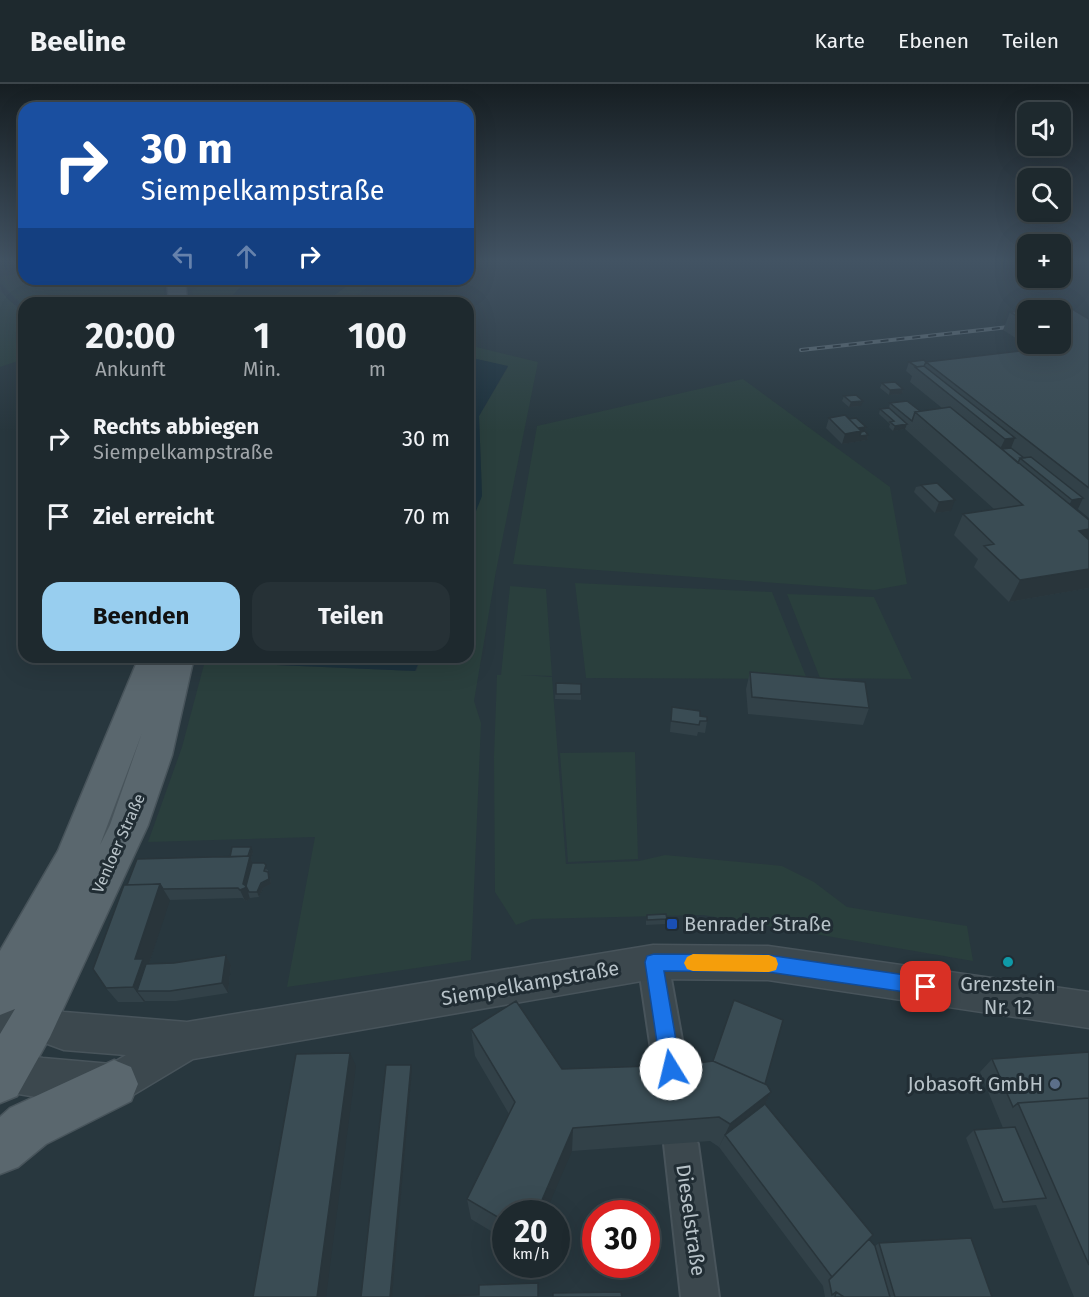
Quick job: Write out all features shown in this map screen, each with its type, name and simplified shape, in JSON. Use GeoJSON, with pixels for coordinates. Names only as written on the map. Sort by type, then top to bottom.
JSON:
{"type":"FeatureCollection","features":[{"type":"Feature","properties":{"kind":"main road","name":"Venloer Straße"},"geometry":{"type":"LineString","coordinates":[[11,1010],[75,858],[153,663]]}},
{"type":"Feature","properties":{"kind":"main road","name":"Venloer Straße"},"geometry":{"type":"LineString","coordinates":[[11,1010],[129,825],[154,755],[177,663]]}},
{"type":"Feature","properties":{"kind":"main road"},"geometry":{"type":"LineString","coordinates":[[2,1074],[11,1010]]}},
{"type":"Feature","properties":{"kind":"main road"},"geometry":{"type":"LineString","coordinates":[[0,1149],[28,1126],[114,1084]]}},
{"type":"Feature","properties":{"kind":"street","name":"Siempelkampstraße"},"geometry":{"type":"LineString","coordinates":[[11,1010],[64,1031],[187,1041],[654,962],[768,963],[1089,1010]]}},
{"type":"Feature","properties":{"kind":"street"},"geometry":{"type":"LineString","coordinates":[[654,962],[674,1090]]}},
{"type":"Feature","properties":{"kind":"street","name":"Siempelkampstraße"},"geometry":{"type":"LineString","coordinates":[[114,1084],[187,1041]]}},
{"type":"Feature","properties":{"kind":"street"},"geometry":{"type":"LineString","coordinates":[[2,1074],[114,1084]]}},
{"type":"Feature","properties":{"kind":"street","name":"Dieselstraße"},"geometry":{"type":"LineString","coordinates":[[681,1144],[700,1297]]}},
{"type":"Feature","properties":{"kind":"green space"},"geometry":{"type":"Polygon","coordinates":[[[0,318],[18,318],[18,361],[0,367],[0,318]]]}},
{"type":"Feature","properties":{"kind":"green space"},"geometry":{"type":"Polygon","coordinates":[[[474,346],[538,362],[496,571],[474,701],[481,723],[471,960],[287,987],[315,837],[148,842],[182,747],[204,663],[276,663],[277,665],[416,671],[419,663],[474,663],[474,516],[482,495],[479,416],[508,367],[474,358],[474,346]]]}},
{"type":"Feature","properties":{"kind":"green space"},"geometry":{"type":"Polygon","coordinates":[[[743,379],[890,487],[907,584],[874,590],[513,564],[537,426],[743,379]]]}},
{"type":"Feature","properties":{"kind":"green space"},"geometry":{"type":"Polygon","coordinates":[[[575,583],[772,592],[807,679],[586,678],[575,583]]]}},
{"type":"Feature","properties":{"kind":"green space"},"geometry":{"type":"Polygon","coordinates":[[[510,586],[546,589],[552,676],[520,675],[552,677],[566,864],[639,861],[665,855],[782,866],[814,882],[847,907],[967,926],[973,961],[703,915],[532,919],[516,925],[495,892],[494,757],[497,675],[501,675],[510,586]]]}},
{"type":"Feature","properties":{"kind":"green space"},"geometry":{"type":"Polygon","coordinates":[[[787,594],[874,597],[912,679],[820,678],[787,594]]]}},
{"type":"Feature","properties":{"kind":"green space"},"geometry":{"type":"Polygon","coordinates":[[[635,752],[638,859],[568,862],[560,753],[635,752]]]}},
{"type":"Feature","properties":{"kind":"water"},"geometry":{"type":"Polygon","coordinates":[[[474,358],[508,366],[479,416],[482,496],[474,516],[474,358]]]}},
{"type":"Feature","properties":{"kind":"water"},"geometry":{"type":"Polygon","coordinates":[[[276,663],[418,663],[415,671],[277,665],[276,663]]]}},
{"type":"Feature","properties":{"kind":"building"},"geometry":{"type":"Polygon","coordinates":[[[1071,318],[1089,319],[1089,488],[926,362],[1017,351],[1017,354],[1071,354],[1071,318]]]}},
{"type":"Feature","properties":{"kind":"building"},"geometry":{"type":"Polygon","coordinates":[[[924,360],[926,362],[924,366],[917,367],[909,362],[924,360]]]}},
{"type":"Feature","properties":{"kind":"building"},"geometry":{"type":"Polygon","coordinates":[[[924,366],[1015,438],[1005,439],[915,367],[924,366]]]}},
{"type":"Feature","properties":{"kind":"building"},"geometry":{"type":"Polygon","coordinates":[[[895,382],[903,389],[890,390],[882,383],[895,382]]]}},
{"type":"Feature","properties":{"kind":"building"},"geometry":{"type":"Polygon","coordinates":[[[856,395],[863,401],[851,402],[844,396],[856,395]]]}},
{"type":"Feature","properties":{"kind":"building"},"geometry":{"type":"Polygon","coordinates":[[[907,401],[920,411],[915,412],[912,421],[890,403],[907,401]]]}},
{"type":"Feature","properties":{"kind":"building"},"geometry":{"type":"Polygon","coordinates":[[[950,407],[1089,520],[1089,529],[1079,531],[1089,540],[1089,569],[1020,580],[984,546],[994,544],[963,514],[1023,505],[915,412],[950,407]]]}},
{"type":"Feature","properties":{"kind":"building"},"geometry":{"type":"Polygon","coordinates":[[[889,408],[907,424],[895,426],[890,422],[894,421],[880,409],[889,408]]]}},
{"type":"Feature","properties":{"kind":"building"},"geometry":{"type":"Polygon","coordinates":[[[845,415],[861,431],[845,434],[829,418],[845,415]]]}},
{"type":"Feature","properties":{"kind":"building"},"geometry":{"type":"Polygon","coordinates":[[[856,418],[866,427],[858,428],[849,419],[856,418]]]}},
{"type":"Feature","properties":{"kind":"building"},"geometry":{"type":"Polygon","coordinates":[[[865,431],[868,435],[860,436],[861,432],[865,431]]]}},
{"type":"Feature","properties":{"kind":"building"},"geometry":{"type":"Polygon","coordinates":[[[1011,448],[1024,458],[1020,458],[1018,463],[1002,449],[1011,448]]]}},
{"type":"Feature","properties":{"kind":"building"},"geometry":{"type":"Polygon","coordinates":[[[1031,457],[1083,498],[1072,500],[1020,458],[1031,457]]]}},
{"type":"Feature","properties":{"kind":"building"},"geometry":{"type":"Polygon","coordinates":[[[937,483],[955,500],[939,502],[921,485],[937,483]]]}},
{"type":"Feature","properties":{"kind":"building"},"geometry":{"type":"Polygon","coordinates":[[[750,672],[865,682],[869,708],[752,697],[750,672]]]}},
{"type":"Feature","properties":{"kind":"building"},"geometry":{"type":"Polygon","coordinates":[[[556,683],[581,684],[581,694],[556,694],[556,683]]]}},
{"type":"Feature","properties":{"kind":"building"},"geometry":{"type":"Polygon","coordinates":[[[672,707],[700,711],[700,716],[707,717],[707,721],[700,721],[699,725],[671,721],[672,707]]]}},
{"type":"Feature","properties":{"kind":"building"},"geometry":{"type":"Polygon","coordinates":[[[232,847],[251,847],[248,856],[230,857],[232,847]]]}},
{"type":"Feature","properties":{"kind":"building"},"geometry":{"type":"Polygon","coordinates":[[[250,856],[243,884],[246,886],[240,890],[238,888],[163,889],[160,884],[127,885],[137,859],[250,856]]]}},
{"type":"Feature","properties":{"kind":"building"},"geometry":{"type":"Polygon","coordinates":[[[252,863],[264,863],[266,865],[264,871],[268,872],[269,879],[261,883],[257,892],[249,892],[246,886],[252,863]]]}},
{"type":"Feature","properties":{"kind":"building"},"geometry":{"type":"Polygon","coordinates":[[[160,884],[135,959],[143,959],[133,987],[106,988],[93,969],[124,885],[160,884]]]}},
{"type":"Feature","properties":{"kind":"building"},"geometry":{"type":"Polygon","coordinates":[[[666,914],[667,919],[647,920],[647,915],[666,914]]]}},
{"type":"Feature","properties":{"kind":"building"},"geometry":{"type":"Polygon","coordinates":[[[226,955],[222,983],[170,991],[137,991],[146,964],[174,963],[226,955]]]}},
{"type":"Feature","properties":{"kind":"building"},"geometry":{"type":"Polygon","coordinates":[[[734,1000],[783,1020],[765,1084],[713,1061],[734,1000]]]}},
{"type":"Feature","properties":{"kind":"building"},"geometry":{"type":"Polygon","coordinates":[[[516,1001],[562,1069],[682,1065],[713,1061],[767,1085],[771,1092],[730,1124],[719,1117],[573,1128],[542,1200],[492,1200],[492,1214],[467,1199],[515,1102],[471,1029],[516,1001]]]}},
{"type":"Feature","properties":{"kind":"building"},"geometry":{"type":"Polygon","coordinates":[[[1089,1052],[1089,1098],[1018,1103],[1013,1107],[992,1059],[1089,1052]]]}},
{"type":"Feature","properties":{"kind":"building"},"geometry":{"type":"Polygon","coordinates":[[[350,1053],[317,1297],[253,1297],[296,1054],[350,1053]]]}},
{"type":"Feature","properties":{"kind":"building"},"geometry":{"type":"Polygon","coordinates":[[[386,1065],[411,1065],[390,1297],[361,1297],[386,1065]]]}},
{"type":"Feature","properties":{"kind":"building"},"geometry":{"type":"Polygon","coordinates":[[[1089,1098],[1089,1265],[1018,1103],[1089,1098]]]}},
{"type":"Feature","properties":{"kind":"building"},"geometry":{"type":"Polygon","coordinates":[[[765,1104],[873,1235],[832,1277],[725,1135],[765,1104]]]}},
{"type":"Feature","properties":{"kind":"building"},"geometry":{"type":"Polygon","coordinates":[[[1015,1127],[1046,1198],[1003,1202],[974,1130],[1015,1127]]]}},
{"type":"Feature","properties":{"kind":"building"},"geometry":{"type":"Polygon","coordinates":[[[971,1238],[992,1297],[895,1297],[879,1243],[971,1238]]]}},
{"type":"Feature","properties":{"kind":"building"},"geometry":{"type":"Polygon","coordinates":[[[869,1239],[875,1246],[890,1297],[844,1297],[836,1292],[832,1295],[829,1280],[869,1239]]]}},
{"type":"Feature","properties":{"kind":"building"},"geometry":{"type":"Polygon","coordinates":[[[538,1283],[538,1297],[426,1297],[479,1295],[479,1285],[538,1283]]]}},
{"type":"Feature","properties":{"kind":"building"},"geometry":{"type":"Polygon","coordinates":[[[621,1292],[622,1297],[553,1297],[553,1293],[621,1292]]]}},
{"type":"Feature","properties":{"kind":"railway"},"geometry":{"type":"LineString","coordinates":[[801,350],[1017,326]]}},
{"type":"Feature","properties":{"kind":"slow traffic"},"geometry":{"type":"LineString","coordinates":[[693,963],[769,964]]}},
{"type":"Feature","properties":{"kind":"place","name":"Benrader Straße"},"geometry":{"type":"Point","coordinates":[672,924]}},
{"type":"Feature","properties":{"kind":"place","name":"Grenzstein Nr. 12"},"geometry":{"type":"Point","coordinates":[1008,962]}},
{"type":"Feature","properties":{"kind":"place","name":"Jobasoft GmbH"},"geometry":{"type":"Point","coordinates":[1055,1084]}},
{"type":"Feature","properties":{"kind":"route"},"geometry":{"type":"LineString","coordinates":[[671,1069],[654,962],[768,963],[926,987]]}}]}
